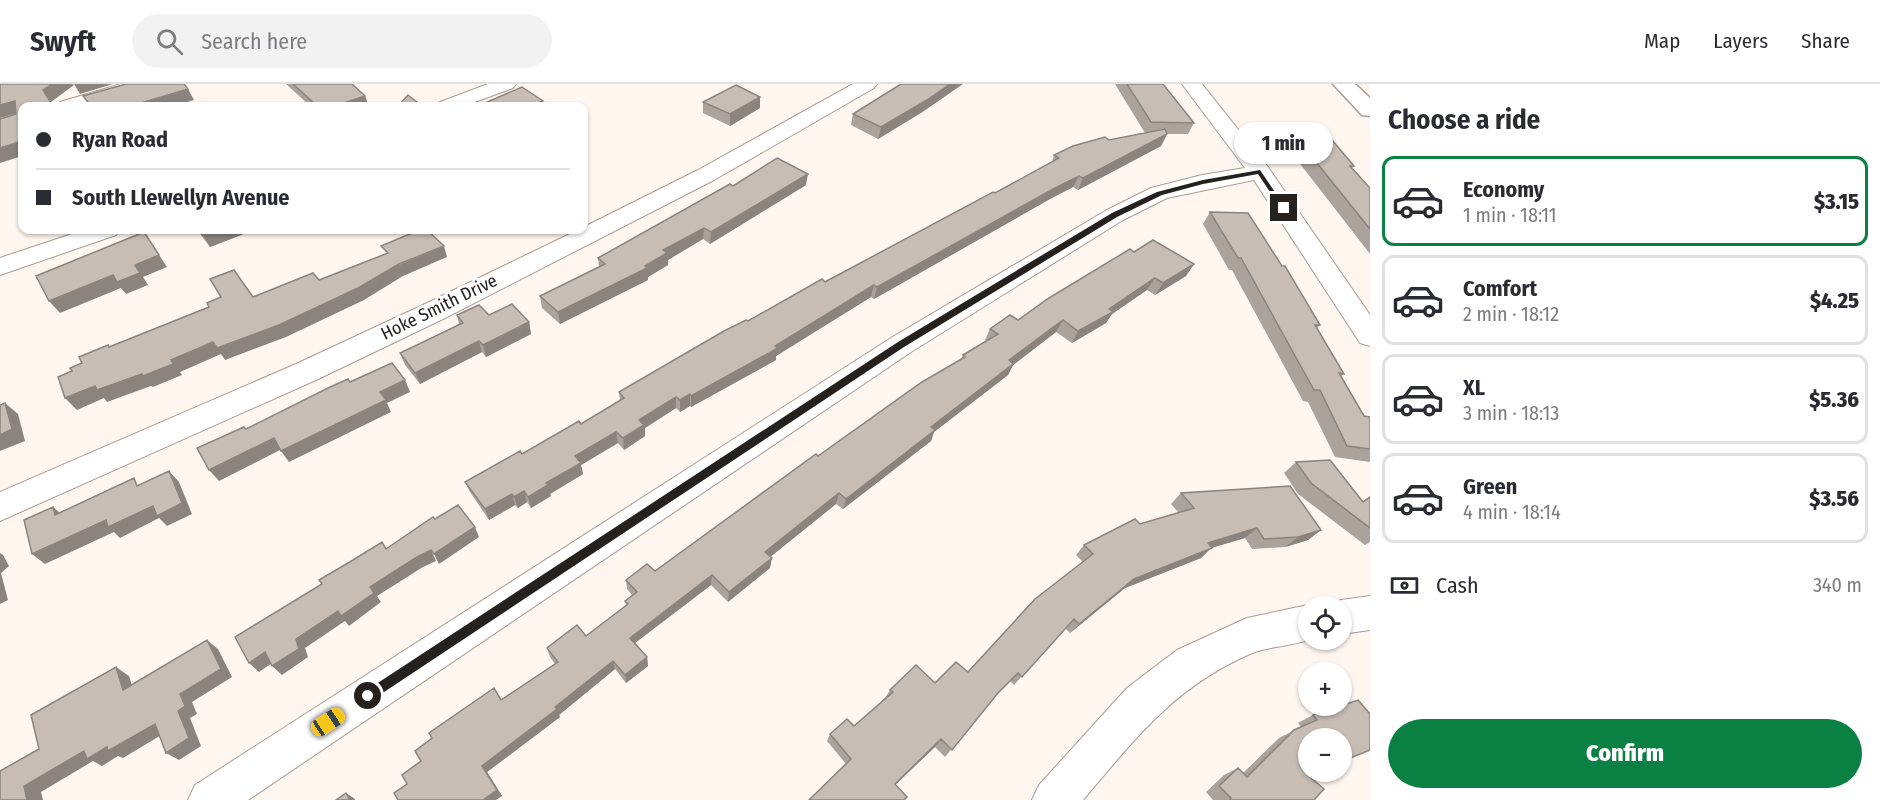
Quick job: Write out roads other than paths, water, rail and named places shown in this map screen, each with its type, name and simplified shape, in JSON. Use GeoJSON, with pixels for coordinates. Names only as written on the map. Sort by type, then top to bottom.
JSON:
{"type":"FeatureCollection","features":[{"type":"Feature","properties":{"kind":"street"},"geometry":{"type":"LineString","coordinates":[[81,102],[142,84]]}},
{"type":"Feature","properties":{"kind":"street"},"geometry":{"type":"LineString","coordinates":[[458,102],[506,84]]}},
{"type":"Feature","properties":{"kind":"street","name":"Hoke Smith Drive"},"geometry":{"type":"LineString","coordinates":[[0,507],[306,372],[432,312],[706,176],[867,84]]}},
{"type":"Feature","properties":{"kind":"street"},"geometry":{"type":"LineString","coordinates":[[1192,84],[1260,172],[1370,336]]}},
{"type":"Feature","properties":{"kind":"street"},"geometry":{"type":"LineString","coordinates":[[1343,84],[1370,110]]}},
{"type":"Feature","properties":{"kind":"street"},"geometry":{"type":"LineString","coordinates":[[210,800],[901,345],[1115,215],[1159,193],[1203,182],[1260,172]]}},
{"type":"Feature","properties":{"kind":"street"},"geometry":{"type":"LineString","coordinates":[[0,267],[95,234]]}},
{"type":"Feature","properties":{"kind":"street"},"geometry":{"type":"LineString","coordinates":[[1352,616],[1370,614]]}},
{"type":"Feature","properties":{"kind":"street"},"geometry":{"type":"LineString","coordinates":[[1054,800],[1141,702],[1191,663],[1247,636],[1298,625]]}}]}
